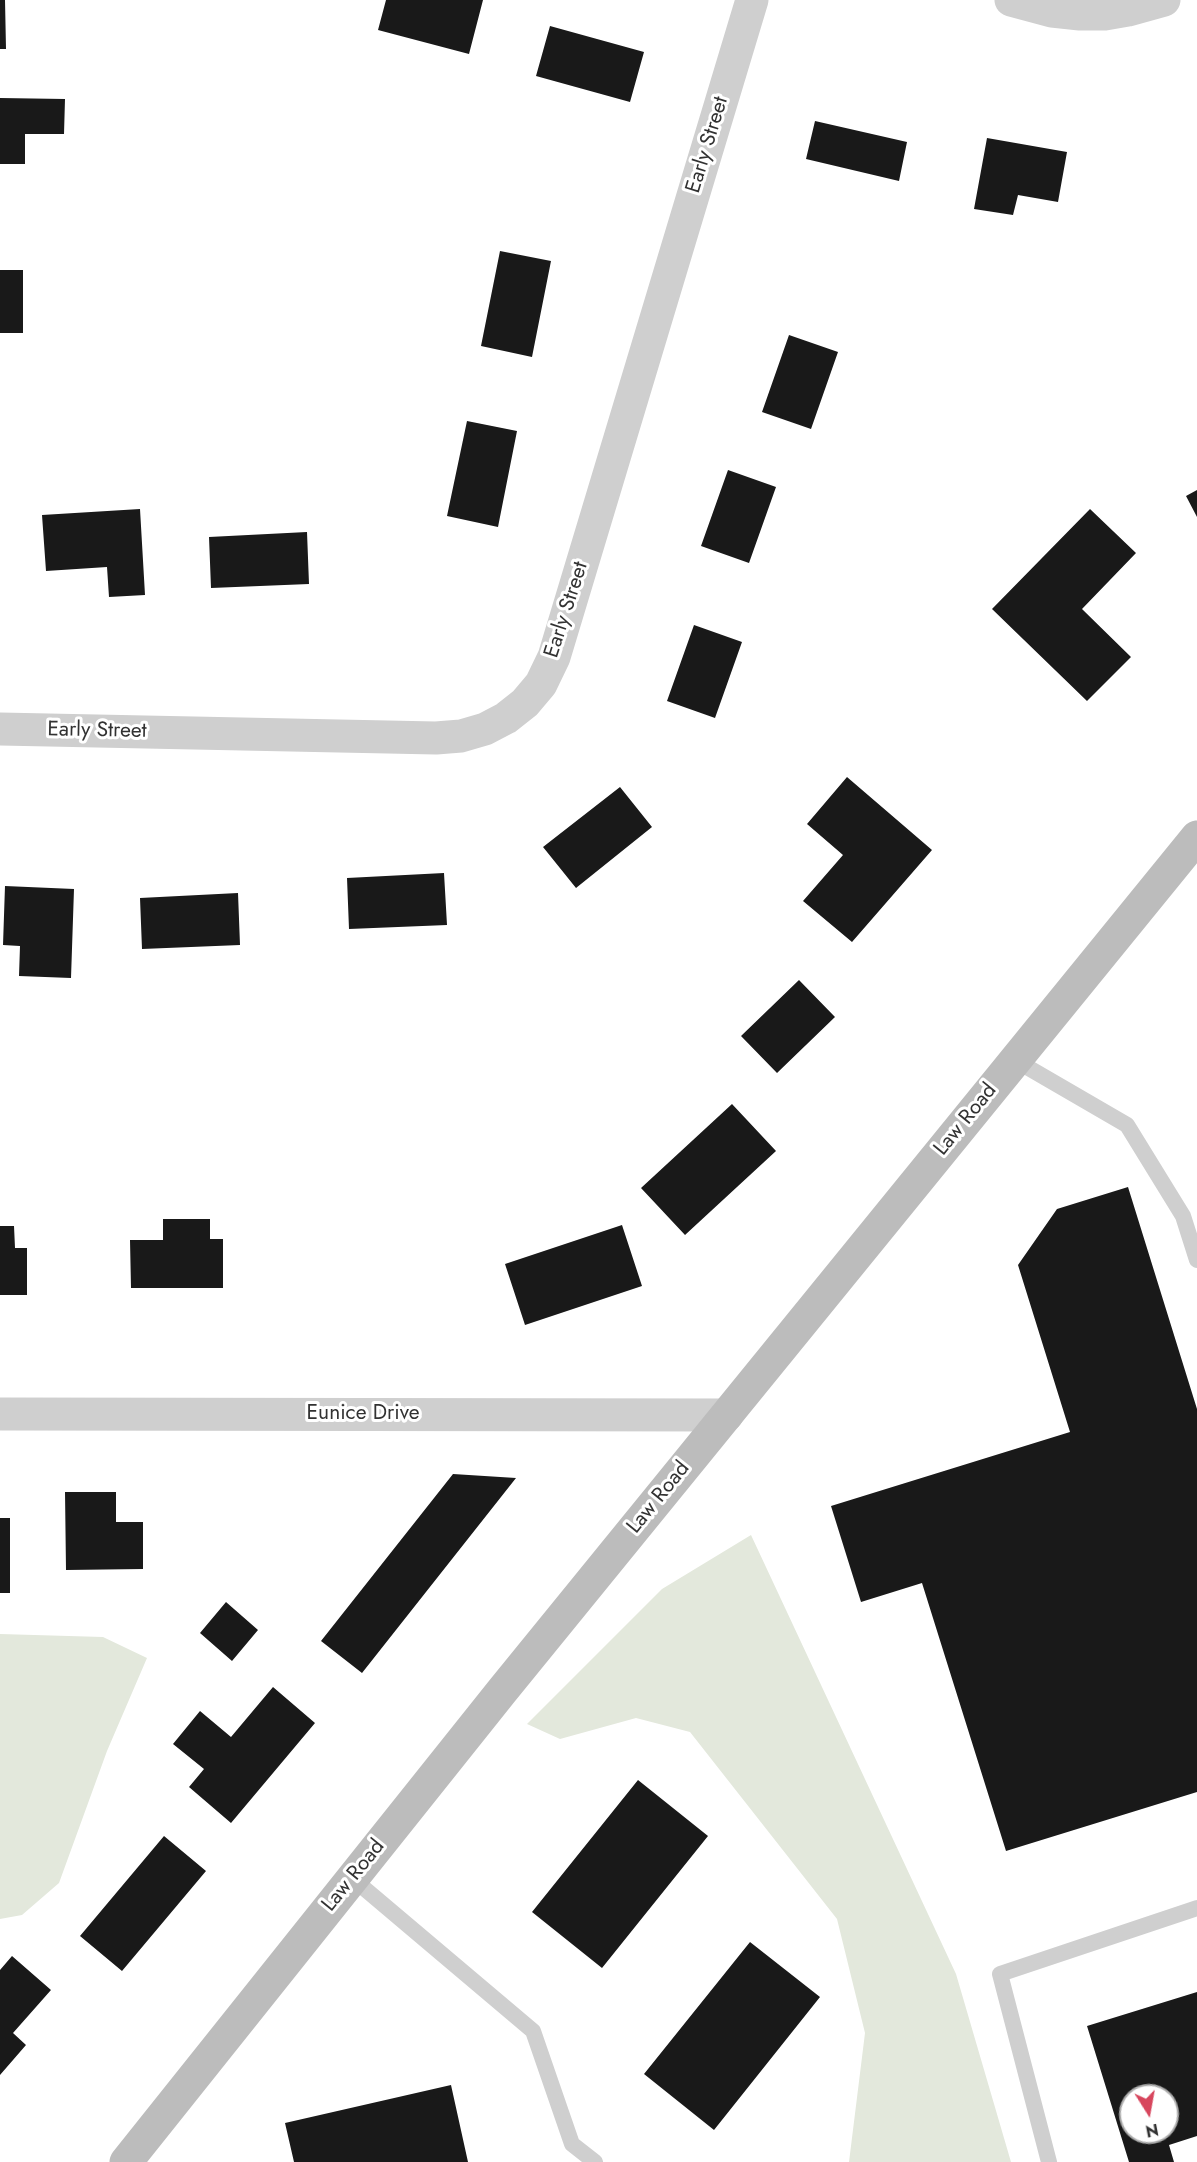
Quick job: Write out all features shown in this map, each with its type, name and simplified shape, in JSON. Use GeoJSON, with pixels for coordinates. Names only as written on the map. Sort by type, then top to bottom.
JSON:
{"type":"FeatureCollection","features":[{"type":"Feature","properties":{"kind":"street","name":"Early Street"},"geometry":{"type":"LineString","coordinates":[[0,729],[436,738],[461,736],[485,729],[506,718],[525,703],[542,684],[554,657],[752,0]]}},
{"type":"Feature","properties":{"kind":"street"},"geometry":{"type":"LineString","coordinates":[[1011,0],[1052,11],[1080,14],[1105,14],[1127,5],[1164,0]]}},
{"type":"Feature","properties":{"kind":"street","name":"Law Road"},"geometry":{"type":"LineString","coordinates":[[126,2162],[352,1878],[1197,837]]}},
{"type":"Feature","properties":{"kind":"street","name":"Eunice Drive"},"geometry":{"type":"LineString","coordinates":[[0,1414],[727,1415]]}},
{"type":"Feature","properties":{"kind":"lane"},"geometry":{"type":"LineString","coordinates":[[1015,1060],[1127,1125],[1183,1216],[1197,1259]]}},
{"type":"Feature","properties":{"kind":"lane"},"geometry":{"type":"LineString","coordinates":[[352,1878],[533,2031],[572,2144],[595,2162]]}},
{"type":"Feature","properties":{"kind":"lane"},"geometry":{"type":"LineString","coordinates":[[1049,2162],[1000,1974],[1197,1908]]}},
{"type":"Feature","properties":{"kind":"shaded area"},"geometry":{"type":"Polygon","coordinates":[[[751,1535],[956,1974],[1011,2162],[849,2162],[865,2033],[837,1919],[690,1732],[636,1718],[560,1739],[527,1724],[662,1589],[751,1535]]]}},
{"type":"Feature","properties":{"kind":"shaded area"},"geometry":{"type":"Polygon","coordinates":[[[0,1634],[103,1637],[147,1658],[107,1751],[59,1883],[22,1915],[0,1919],[0,1634]]]}},
{"type":"Feature","properties":{"kind":"building"},"geometry":{"type":"Polygon","coordinates":[[[0,0],[5,0],[6,49],[0,49],[0,0]]]}},
{"type":"Feature","properties":{"kind":"building"},"geometry":{"type":"Polygon","coordinates":[[[386,0],[483,0],[469,54],[378,30],[386,0]]]}},
{"type":"Feature","properties":{"kind":"building"},"geometry":{"type":"Polygon","coordinates":[[[550,26],[644,52],[630,102],[536,76],[550,26]]]}},
{"type":"Feature","properties":{"kind":"building"},"geometry":{"type":"Polygon","coordinates":[[[0,98],[65,99],[64,134],[25,134],[25,164],[0,164],[0,98]]]}},
{"type":"Feature","properties":{"kind":"building"},"geometry":{"type":"Polygon","coordinates":[[[815,121],[907,142],[899,181],[806,159],[815,121]]]}},
{"type":"Feature","properties":{"kind":"building"},"geometry":{"type":"Polygon","coordinates":[[[987,138],[1067,152],[1058,202],[1018,195],[1013,215],[974,209],[987,138]]]}},
{"type":"Feature","properties":{"kind":"building"},"geometry":{"type":"Polygon","coordinates":[[[500,251],[551,261],[532,357],[481,346],[500,251]]]}},
{"type":"Feature","properties":{"kind":"building"},"geometry":{"type":"Polygon","coordinates":[[[0,270],[23,270],[23,333],[0,333],[0,270]]]}},
{"type":"Feature","properties":{"kind":"building"},"geometry":{"type":"Polygon","coordinates":[[[789,335],[838,352],[811,429],[762,412],[789,335]]]}},
{"type":"Feature","properties":{"kind":"building"},"geometry":{"type":"Polygon","coordinates":[[[467,421],[517,431],[498,527],[447,516],[467,421]]]}},
{"type":"Feature","properties":{"kind":"building"},"geometry":{"type":"Polygon","coordinates":[[[728,470],[776,487],[749,563],[701,546],[728,470]]]}},
{"type":"Feature","properties":{"kind":"building"},"geometry":{"type":"Polygon","coordinates":[[[1197,490],[1197,517],[1186,496],[1197,490]]]}},
{"type":"Feature","properties":{"kind":"building"},"geometry":{"type":"Polygon","coordinates":[[[140,509],[145,595],[109,597],[107,567],[46,571],[42,515],[140,509]]]}},
{"type":"Feature","properties":{"kind":"building"},"geometry":{"type":"Polygon","coordinates":[[[1090,509],[1136,553],[1082,609],[1131,657],[1087,701],[992,609],[1090,509]]]}},
{"type":"Feature","properties":{"kind":"building"},"geometry":{"type":"Polygon","coordinates":[[[307,532],[309,584],[211,588],[209,537],[307,532]]]}},
{"type":"Feature","properties":{"kind":"building"},"geometry":{"type":"Polygon","coordinates":[[[694,625],[742,642],[715,718],[667,701],[694,625]]]}},
{"type":"Feature","properties":{"kind":"building"},"geometry":{"type":"Polygon","coordinates":[[[847,777],[932,850],[852,942],[803,901],[843,855],[807,824],[847,777]]]}},
{"type":"Feature","properties":{"kind":"building"},"geometry":{"type":"Polygon","coordinates":[[[620,787],[652,827],[576,888],[543,847],[620,787]]]}},
{"type":"Feature","properties":{"kind":"building"},"geometry":{"type":"Polygon","coordinates":[[[444,873],[447,925],[349,929],[347,878],[444,873]]]}},
{"type":"Feature","properties":{"kind":"building"},"geometry":{"type":"Polygon","coordinates":[[[5,886],[74,889],[71,978],[19,976],[20,946],[3,945],[5,886]]]}},
{"type":"Feature","properties":{"kind":"building"},"geometry":{"type":"Polygon","coordinates":[[[238,893],[240,945],[142,949],[140,898],[238,893]]]}},
{"type":"Feature","properties":{"kind":"building"},"geometry":{"type":"Polygon","coordinates":[[[799,980],[835,1017],[777,1073],[741,1036],[799,980]]]}},
{"type":"Feature","properties":{"kind":"building"},"geometry":{"type":"Polygon","coordinates":[[[732,1104],[776,1151],[685,1235],[641,1188],[732,1104]]]}},
{"type":"Feature","properties":{"kind":"building"},"geometry":{"type":"Polygon","coordinates":[[[1128,1187],[1197,1409],[1197,1792],[1006,1851],[922,1583],[861,1602],[831,1506],[1070,1432],[1018,1265],[1057,1209],[1128,1187]]]}},
{"type":"Feature","properties":{"kind":"building"},"geometry":{"type":"Polygon","coordinates":[[[163,1219],[210,1219],[210,1239],[223,1239],[223,1288],[131,1288],[130,1240],[163,1240],[163,1219]]]}},
{"type":"Feature","properties":{"kind":"building"},"geometry":{"type":"Polygon","coordinates":[[[622,1225],[642,1286],[525,1325],[505,1264],[622,1225]]]}},
{"type":"Feature","properties":{"kind":"building"},"geometry":{"type":"Polygon","coordinates":[[[0,1226],[14,1226],[15,1248],[27,1248],[27,1295],[0,1295],[0,1226]]]}},
{"type":"Feature","properties":{"kind":"building"},"geometry":{"type":"Polygon","coordinates":[[[453,1474],[516,1478],[362,1673],[321,1641],[453,1474]]]}},
{"type":"Feature","properties":{"kind":"building"},"geometry":{"type":"Polygon","coordinates":[[[65,1492],[116,1492],[116,1522],[143,1522],[143,1569],[66,1570],[65,1492]]]}},
{"type":"Feature","properties":{"kind":"building"},"geometry":{"type":"Polygon","coordinates":[[[0,1518],[10,1518],[10,1593],[0,1593],[0,1518]]]}},
{"type":"Feature","properties":{"kind":"building"},"geometry":{"type":"Polygon","coordinates":[[[226,1602],[258,1630],[232,1661],[200,1633],[226,1602]]]}},
{"type":"Feature","properties":{"kind":"building"},"geometry":{"type":"Polygon","coordinates":[[[273,1687],[315,1723],[231,1823],[189,1787],[204,1769],[173,1744],[200,1711],[231,1737],[273,1687]]]}},
{"type":"Feature","properties":{"kind":"building"},"geometry":{"type":"Polygon","coordinates":[[[638,1780],[708,1836],[602,1968],[532,1912],[638,1780]]]}},
{"type":"Feature","properties":{"kind":"building"},"geometry":{"type":"Polygon","coordinates":[[[164,1836],[206,1871],[122,1971],[80,1936],[164,1836]]]}},
{"type":"Feature","properties":{"kind":"building"},"geometry":{"type":"Polygon","coordinates":[[[750,1942],[820,1997],[714,2130],[644,2074],[750,1942]]]}},
{"type":"Feature","properties":{"kind":"building"},"geometry":{"type":"Polygon","coordinates":[[[12,1956],[51,1990],[13,2033],[26,2045],[0,2075],[0,1970],[12,1956]]]}},
{"type":"Feature","properties":{"kind":"building"},"geometry":{"type":"Polygon","coordinates":[[[1197,1992],[1197,2136],[1179,2142],[1179,2084],[1119,2084],[1119,2130],[1087,2026],[1197,1992]]]}},
{"type":"Feature","properties":{"kind":"building"},"geometry":{"type":"Polygon","coordinates":[[[451,2085],[468,2162],[294,2162],[285,2123],[451,2085]]]}},
{"type":"Feature","properties":{"kind":"building"},"geometry":{"type":"Polygon","coordinates":[[[1123,2144],[1172,2144],[1169,2145],[1174,2162],[1129,2162],[1123,2144]]]}}]}
